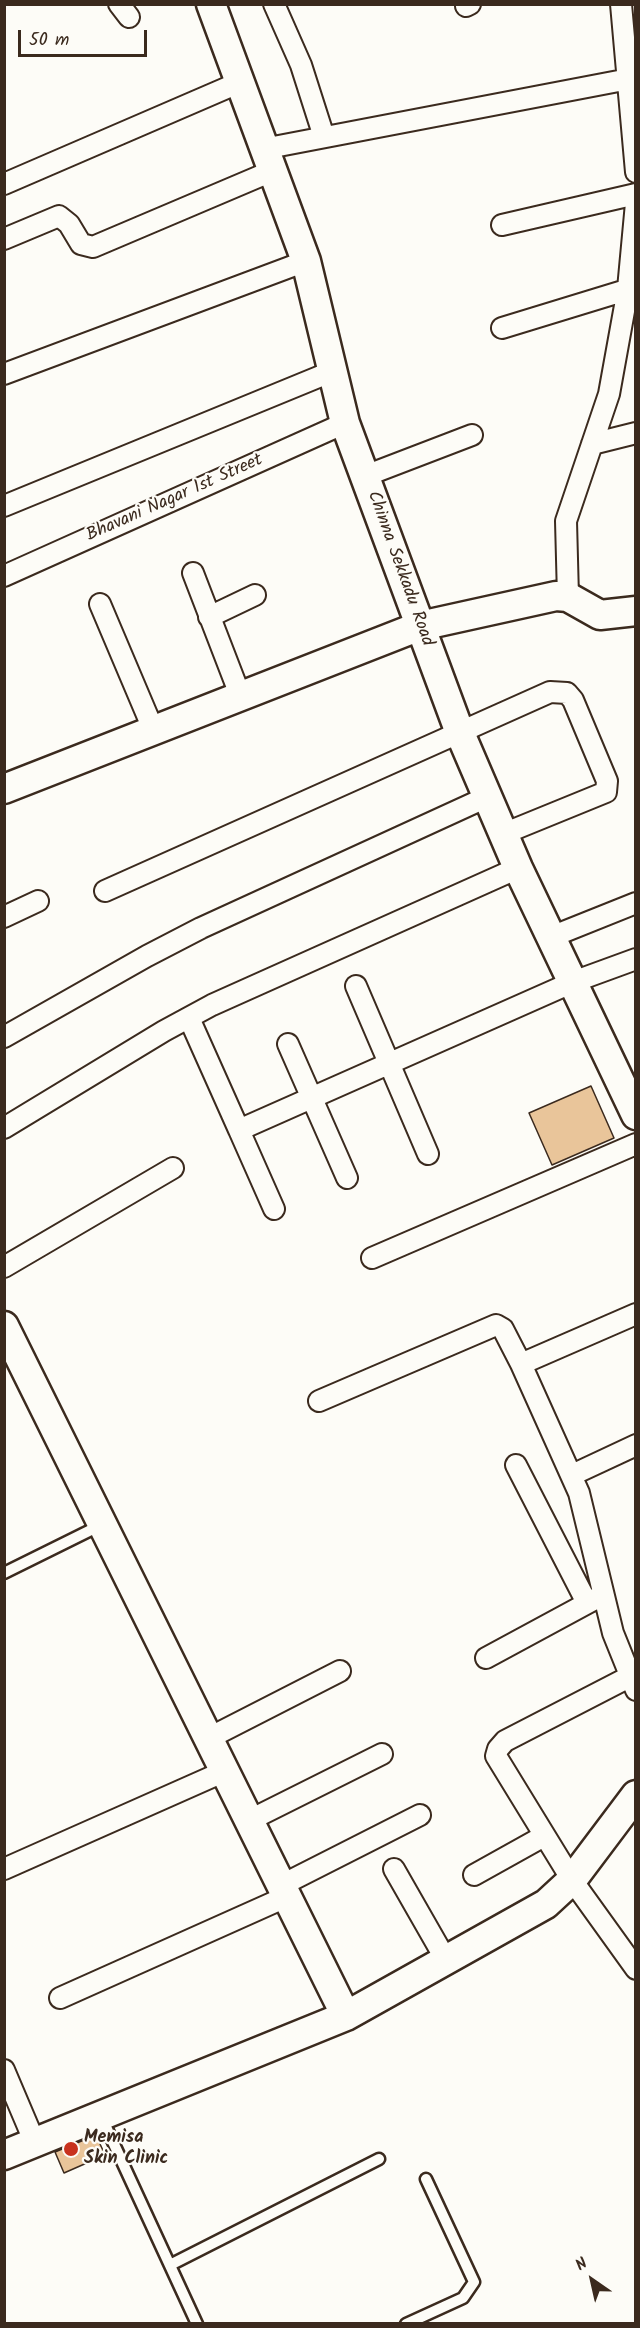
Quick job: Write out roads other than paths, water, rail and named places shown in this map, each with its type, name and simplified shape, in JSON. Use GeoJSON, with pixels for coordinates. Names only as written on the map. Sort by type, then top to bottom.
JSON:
{"type":"FeatureCollection","features":[{"type":"Feature","properties":{"kind":"street","name":"Chinna Sekkadu Road"},"geometry":{"type":"LineString","coordinates":[[211,4],[238,83],[306,261],[345,423],[460,733],[518,868],[632,1099]]}},
{"type":"Feature","properties":{"kind":"street"},"geometry":{"type":"LineString","coordinates":[[274,4],[301,65],[324,137]]}},
{"type":"Feature","properties":{"kind":"street"},"geometry":{"type":"LineString","coordinates":[[621,4],[636,172]]}},
{"type":"Feature","properties":{"kind":"street"},"geometry":{"type":"LineString","coordinates":[[4,239],[59,216],[69,224],[81,244],[93,247],[268,160],[324,137],[629,79]]}},
{"type":"Feature","properties":{"kind":"street"},"geometry":{"type":"LineString","coordinates":[[4,184],[238,83]]}},
{"type":"Feature","properties":{"kind":"street"},"geometry":{"type":"LineString","coordinates":[[502,225],[636,194]]}},
{"type":"Feature","properties":{"kind":"street"},"geometry":{"type":"LineString","coordinates":[[568,597],[566,520],[609,394],[632,288],[635,212]]}},
{"type":"Feature","properties":{"kind":"street"},"geometry":{"type":"LineString","coordinates":[[4,374],[306,261]]}},
{"type":"Feature","properties":{"kind":"street"},"geometry":{"type":"LineString","coordinates":[[502,328],[632,288]]}},
{"type":"Feature","properties":{"kind":"street"},"geometry":{"type":"LineString","coordinates":[[4,506],[333,372]]}},
{"type":"Feature","properties":{"kind":"street","name":"Bhavani Nagar 1st Street"},"geometry":{"type":"LineString","coordinates":[[4,576],[345,423]]}},
{"type":"Feature","properties":{"kind":"street"},"geometry":{"type":"LineString","coordinates":[[592,444],[636,433]]}},
{"type":"Feature","properties":{"kind":"street"},"geometry":{"type":"LineString","coordinates":[[365,476],[472,435]]}},
{"type":"Feature","properties":{"kind":"street"},"geometry":{"type":"LineString","coordinates":[[193,573],[240,695]]}},
{"type":"Feature","properties":{"kind":"street"},"geometry":{"type":"LineString","coordinates":[[209,617],[255,595]]}},
{"type":"Feature","properties":{"kind":"street"},"geometry":{"type":"LineString","coordinates":[[4,789],[420,626],[556,596],[568,597],[600,615],[636,611]]}},
{"type":"Feature","properties":{"kind":"street"},"geometry":{"type":"LineString","coordinates":[[100,604],[153,729]]}},
{"type":"Feature","properties":{"kind":"street"},"geometry":{"type":"LineString","coordinates":[[105,891],[550,692],[559,690],[567,693],[573,700],[607,781],[606,792],[601,796],[503,834]]}},
{"type":"Feature","properties":{"kind":"street"},"geometry":{"type":"LineString","coordinates":[[4,1037],[201,928],[487,796]]}},
{"type":"Feature","properties":{"kind":"street"},"geometry":{"type":"LineString","coordinates":[[4,1128],[189,1018],[518,868]]}},
{"type":"Feature","properties":{"kind":"street"},"geometry":{"type":"LineString","coordinates":[[4,917],[38,901]]}},
{"type":"Feature","properties":{"kind":"street"},"geometry":{"type":"LineString","coordinates":[[551,937],[636,903]]}},
{"type":"Feature","properties":{"kind":"street"},"geometry":{"type":"LineString","coordinates":[[239,1130],[573,982],[636,959]]}},
{"type":"Feature","properties":{"kind":"street"},"geometry":{"type":"LineString","coordinates":[[357,986],[429,1154]]}},
{"type":"Feature","properties":{"kind":"street"},"geometry":{"type":"LineString","coordinates":[[189,1018],[274,1209]]}},
{"type":"Feature","properties":{"kind":"street"},"geometry":{"type":"LineString","coordinates":[[288,1044],[347,1178]]}},
{"type":"Feature","properties":{"kind":"street"},"geometry":{"type":"LineString","coordinates":[[372,1258],[636,1144]]}},
{"type":"Feature","properties":{"kind":"street"},"geometry":{"type":"LineString","coordinates":[[4,1267],[173,1168]]}},
{"type":"Feature","properties":{"kind":"street"},"geometry":{"type":"LineString","coordinates":[[521,1364],[636,1314]]}},
{"type":"Feature","properties":{"kind":"street"},"geometry":{"type":"LineString","coordinates":[[319,1401],[496,1325],[503,1329],[572,1475],[586,1515],[596,1599]]}},
{"type":"Feature","properties":{"kind":"street"},"geometry":{"type":"LineString","coordinates":[[4,1326],[346,2016]]}},
{"type":"Feature","properties":{"kind":"street"},"geometry":{"type":"LineString","coordinates":[[572,1475],[636,1445]]}},
{"type":"Feature","properties":{"kind":"street"},"geometry":{"type":"LineString","coordinates":[[516,1465],[596,1599],[613,1633],[632,1683],[505,1742],[498,1749],[499,1762],[572,1880],[636,1969]]}},
{"type":"Feature","properties":{"kind":"street"},"geometry":{"type":"LineString","coordinates":[[486,1658],[596,1599]]}},
{"type":"Feature","properties":{"kind":"street"},"geometry":{"type":"LineString","coordinates":[[209,1738],[340,1671]]}},
{"type":"Feature","properties":{"kind":"street"},"geometry":{"type":"LineString","coordinates":[[250,1820],[382,1754]]}},
{"type":"Feature","properties":{"kind":"street"},"geometry":{"type":"LineString","coordinates":[[4,1869],[225,1771]]}},
{"type":"Feature","properties":{"kind":"street"},"geometry":{"type":"LineString","coordinates":[[4,2155],[346,2016],[546,1904],[572,1880],[636,1795]]}},
{"type":"Feature","properties":{"kind":"street"},"geometry":{"type":"LineString","coordinates":[[60,1998],[285,1890],[420,1815]]}},
{"type":"Feature","properties":{"kind":"street"},"geometry":{"type":"LineString","coordinates":[[474,1875],[544,1836]]}},
{"type":"Feature","properties":{"kind":"street"},"geometry":{"type":"LineString","coordinates":[[394,1869],[446,1960]]}},
{"type":"Feature","properties":{"kind":"street"},"geometry":{"type":"LineString","coordinates":[[4,2070],[35,2143]]}},
{"type":"Feature","properties":{"kind":"lane"},"geometry":{"type":"LineString","coordinates":[[4,1573],[103,1524]]}},
{"type":"Feature","properties":{"kind":"lane"},"geometry":{"type":"LineString","coordinates":[[101,2116],[197,2324]]}},
{"type":"Feature","properties":{"kind":"lane"},"geometry":{"type":"LineString","coordinates":[[170,2265],[379,2159]]}},
{"type":"Feature","properties":{"kind":"lane"},"geometry":{"type":"LineString","coordinates":[[412,2322],[463,2298],[474,2282],[426,2179]]}},
{"type":"Feature","properties":{"kind":"place","name":"Memisa Skin Clinic"},"geometry":{"type":"Point","coordinates":[71,2149]}}]}
